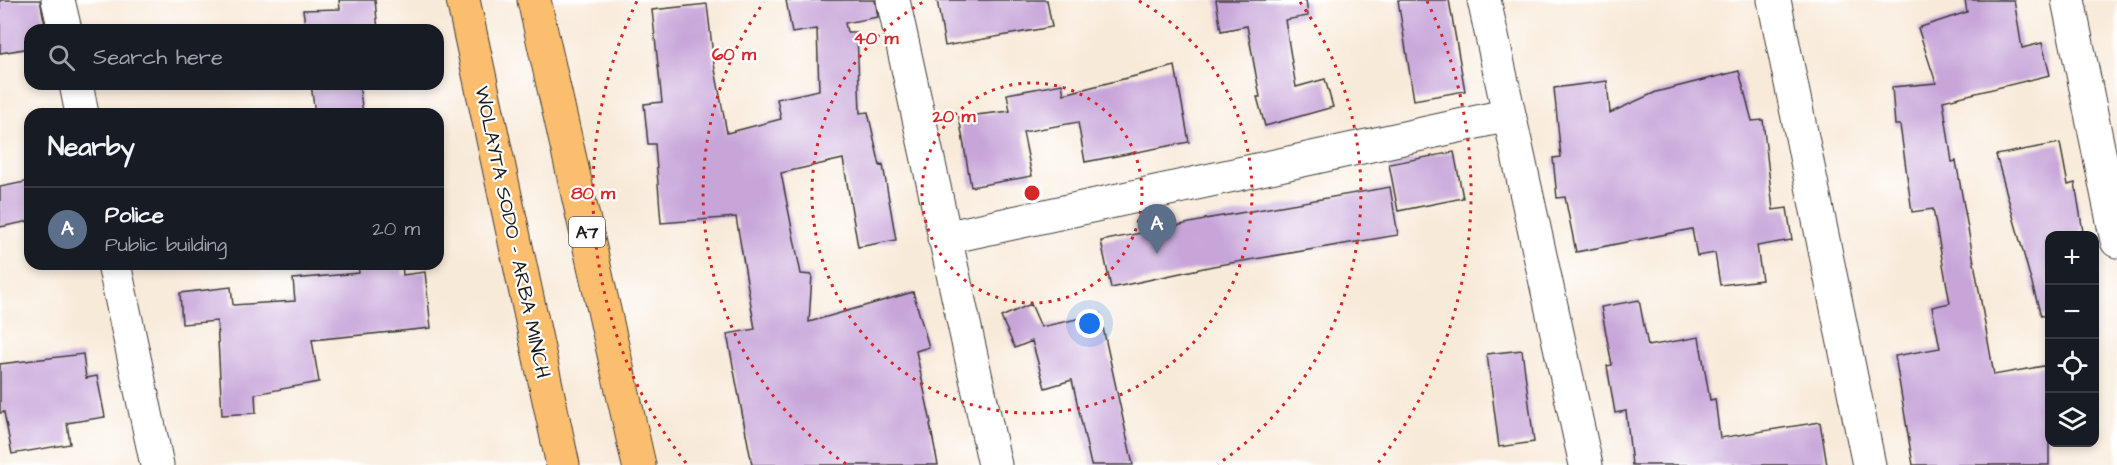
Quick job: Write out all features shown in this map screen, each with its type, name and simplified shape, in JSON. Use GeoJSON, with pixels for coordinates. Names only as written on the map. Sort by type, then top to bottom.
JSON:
{"type":"FeatureCollection","features":[{"type":"Feature","properties":{"kind":"highway","name":"WOLAYTA SODO - ARBA MINCH"},"geometry":{"type":"LineString","coordinates":[[462,0],[563,465]]}},
{"type":"Feature","properties":{"kind":"highway","name":"A7"},"geometry":{"type":"LineString","coordinates":[[534,0],[639,465]]}},
{"type":"Feature","properties":{"kind":"street"},"geometry":{"type":"LineString","coordinates":[[58,0],[64,24]]}},
{"type":"Feature","properties":{"kind":"street"},"geometry":{"type":"LineString","coordinates":[[893,0],[995,465]]}},
{"type":"Feature","properties":{"kind":"street"},"geometry":{"type":"LineString","coordinates":[[1484,0],[1586,465]]}},
{"type":"Feature","properties":{"kind":"street"},"geometry":{"type":"LineString","coordinates":[[1774,0],[1869,465]]}},
{"type":"Feature","properties":{"kind":"street"},"geometry":{"type":"LineString","coordinates":[[2068,0],[2117,241]]}},
{"type":"Feature","properties":{"kind":"street"},"geometry":{"type":"LineString","coordinates":[[77,90],[81,108]]}},
{"type":"Feature","properties":{"kind":"street"},"geometry":{"type":"LineString","coordinates":[[944,238],[1509,115]]}},
{"type":"Feature","properties":{"kind":"street"},"geometry":{"type":"LineString","coordinates":[[115,270],[157,465]]}},
{"type":"Feature","properties":{"kind":"building"},"geometry":{"type":"Polygon","coordinates":[[[0,0],[40,0],[45,24],[24,24],[24,49],[0,53],[0,0]]]}},
{"type":"Feature","properties":{"kind":"building"},"geometry":{"type":"Polygon","coordinates":[[[339,0],[375,0],[377,24],[305,24],[303,10],[340,9],[339,0]]]}},
{"type":"Feature","properties":{"kind":"building"},"geometry":{"type":"Polygon","coordinates":[[[786,0],[875,0],[878,17],[845,23],[847,32],[857,32],[860,113],[868,112],[880,166],[883,165],[896,240],[858,247],[843,159],[781,173],[801,274],[812,275],[809,322],[913,292],[929,347],[916,351],[938,465],[752,465],[727,334],[755,329],[736,217],[661,223],[655,144],[648,144],[644,104],[662,102],[652,10],[707,4],[714,64],[727,133],[781,119],[777,99],[819,90],[817,29],[792,33],[786,0]]]}},
{"type":"Feature","properties":{"kind":"building"},"geometry":{"type":"Polygon","coordinates":[[[937,0],[1047,0],[1052,27],[945,46],[937,0]]]}},
{"type":"Feature","properties":{"kind":"building"},"geometry":{"type":"Polygon","coordinates":[[[1216,0],[1306,0],[1308,16],[1285,20],[1296,87],[1325,79],[1333,107],[1265,126],[1257,97],[1260,97],[1247,26],[1221,31],[1216,0]]]}},
{"type":"Feature","properties":{"kind":"building"},"geometry":{"type":"Polygon","coordinates":[[[1398,0],[1449,0],[1465,91],[1414,100],[1398,0]]]}},
{"type":"Feature","properties":{"kind":"building"},"geometry":{"type":"Polygon","coordinates":[[[1965,0],[2014,0],[2022,48],[2042,43],[2050,75],[1943,101],[1952,162],[1956,161],[1994,375],[2045,366],[2045,447],[2049,447],[2049,465],[1913,465],[1895,356],[1940,348],[1932,307],[1950,303],[1933,209],[1912,212],[1900,125],[1895,125],[1892,87],[1936,83],[1918,28],[1967,12],[1965,0]]]}},
{"type":"Feature","properties":{"kind":"building"},"geometry":{"type":"Polygon","coordinates":[[[1175,66],[1189,142],[1085,162],[1078,122],[1023,132],[1032,176],[971,187],[959,117],[1010,111],[1007,94],[1062,84],[1064,94],[1175,66]]]}},
{"type":"Feature","properties":{"kind":"building"},"geometry":{"type":"Polygon","coordinates":[[[1739,71],[1752,121],[1763,120],[1773,210],[1787,208],[1792,240],[1757,246],[1762,280],[1720,285],[1715,253],[1697,256],[1692,229],[1576,252],[1565,197],[1557,198],[1553,158],[1561,157],[1554,88],[1607,81],[1610,113],[1656,92],[1739,71]]]}},
{"type":"Feature","properties":{"kind":"building"},"geometry":{"type":"Polygon","coordinates":[[[312,90],[360,90],[362,108],[314,108],[312,90]]]}},
{"type":"Feature","properties":{"kind":"building"},"geometry":{"type":"Polygon","coordinates":[[[2060,143],[2068,185],[2075,183],[2083,231],[2045,231],[2045,316],[2041,316],[1996,155],[2060,143]]]}},
{"type":"Feature","properties":{"kind":"building"},"geometry":{"type":"Polygon","coordinates":[[[1454,152],[1463,198],[1398,211],[1389,164],[1454,152]]]}},
{"type":"Feature","properties":{"kind":"building"},"geometry":{"type":"Polygon","coordinates":[[[24,182],[24,222],[0,227],[0,187],[24,182]]]}},
{"type":"Feature","properties":{"kind":"building"},"geometry":{"type":"Polygon","coordinates":[[[1390,187],[1398,235],[1213,266],[1111,288],[1101,241],[1205,219],[1390,187]]]}},
{"type":"Feature","properties":{"kind":"building"},"geometry":{"type":"Polygon","coordinates":[[[359,270],[403,270],[403,275],[425,272],[431,328],[312,340],[319,382],[255,394],[256,413],[222,415],[217,321],[182,324],[180,293],[231,287],[233,305],[295,301],[293,279],[359,273],[359,270]]]}},
{"type":"Feature","properties":{"kind":"building"},"geometry":{"type":"Polygon","coordinates":[[[1639,300],[1648,346],[1699,337],[1710,400],[1715,399],[1720,438],[1820,422],[1827,465],[1632,465],[1626,411],[1615,413],[1607,366],[1612,365],[1601,307],[1639,300]]]}},
{"type":"Feature","properties":{"kind":"building"},"geometry":{"type":"Polygon","coordinates":[[[1031,304],[1041,327],[1100,314],[1133,465],[1091,465],[1072,380],[1045,388],[1032,341],[1015,348],[1001,317],[1031,304]]]}},
{"type":"Feature","properties":{"kind":"building"},"geometry":{"type":"Polygon","coordinates":[[[1522,350],[1534,442],[1499,447],[1487,354],[1522,350]]]}},
{"type":"Feature","properties":{"kind":"building"},"geometry":{"type":"Polygon","coordinates":[[[83,354],[86,378],[97,376],[105,417],[67,423],[70,444],[12,454],[4,412],[0,413],[0,364],[83,354]]]}},
{"type":"Feature","properties":{"kind":"place","name":"Police"},"geometry":{"type":"Point","coordinates":[1157,254]}}]}
